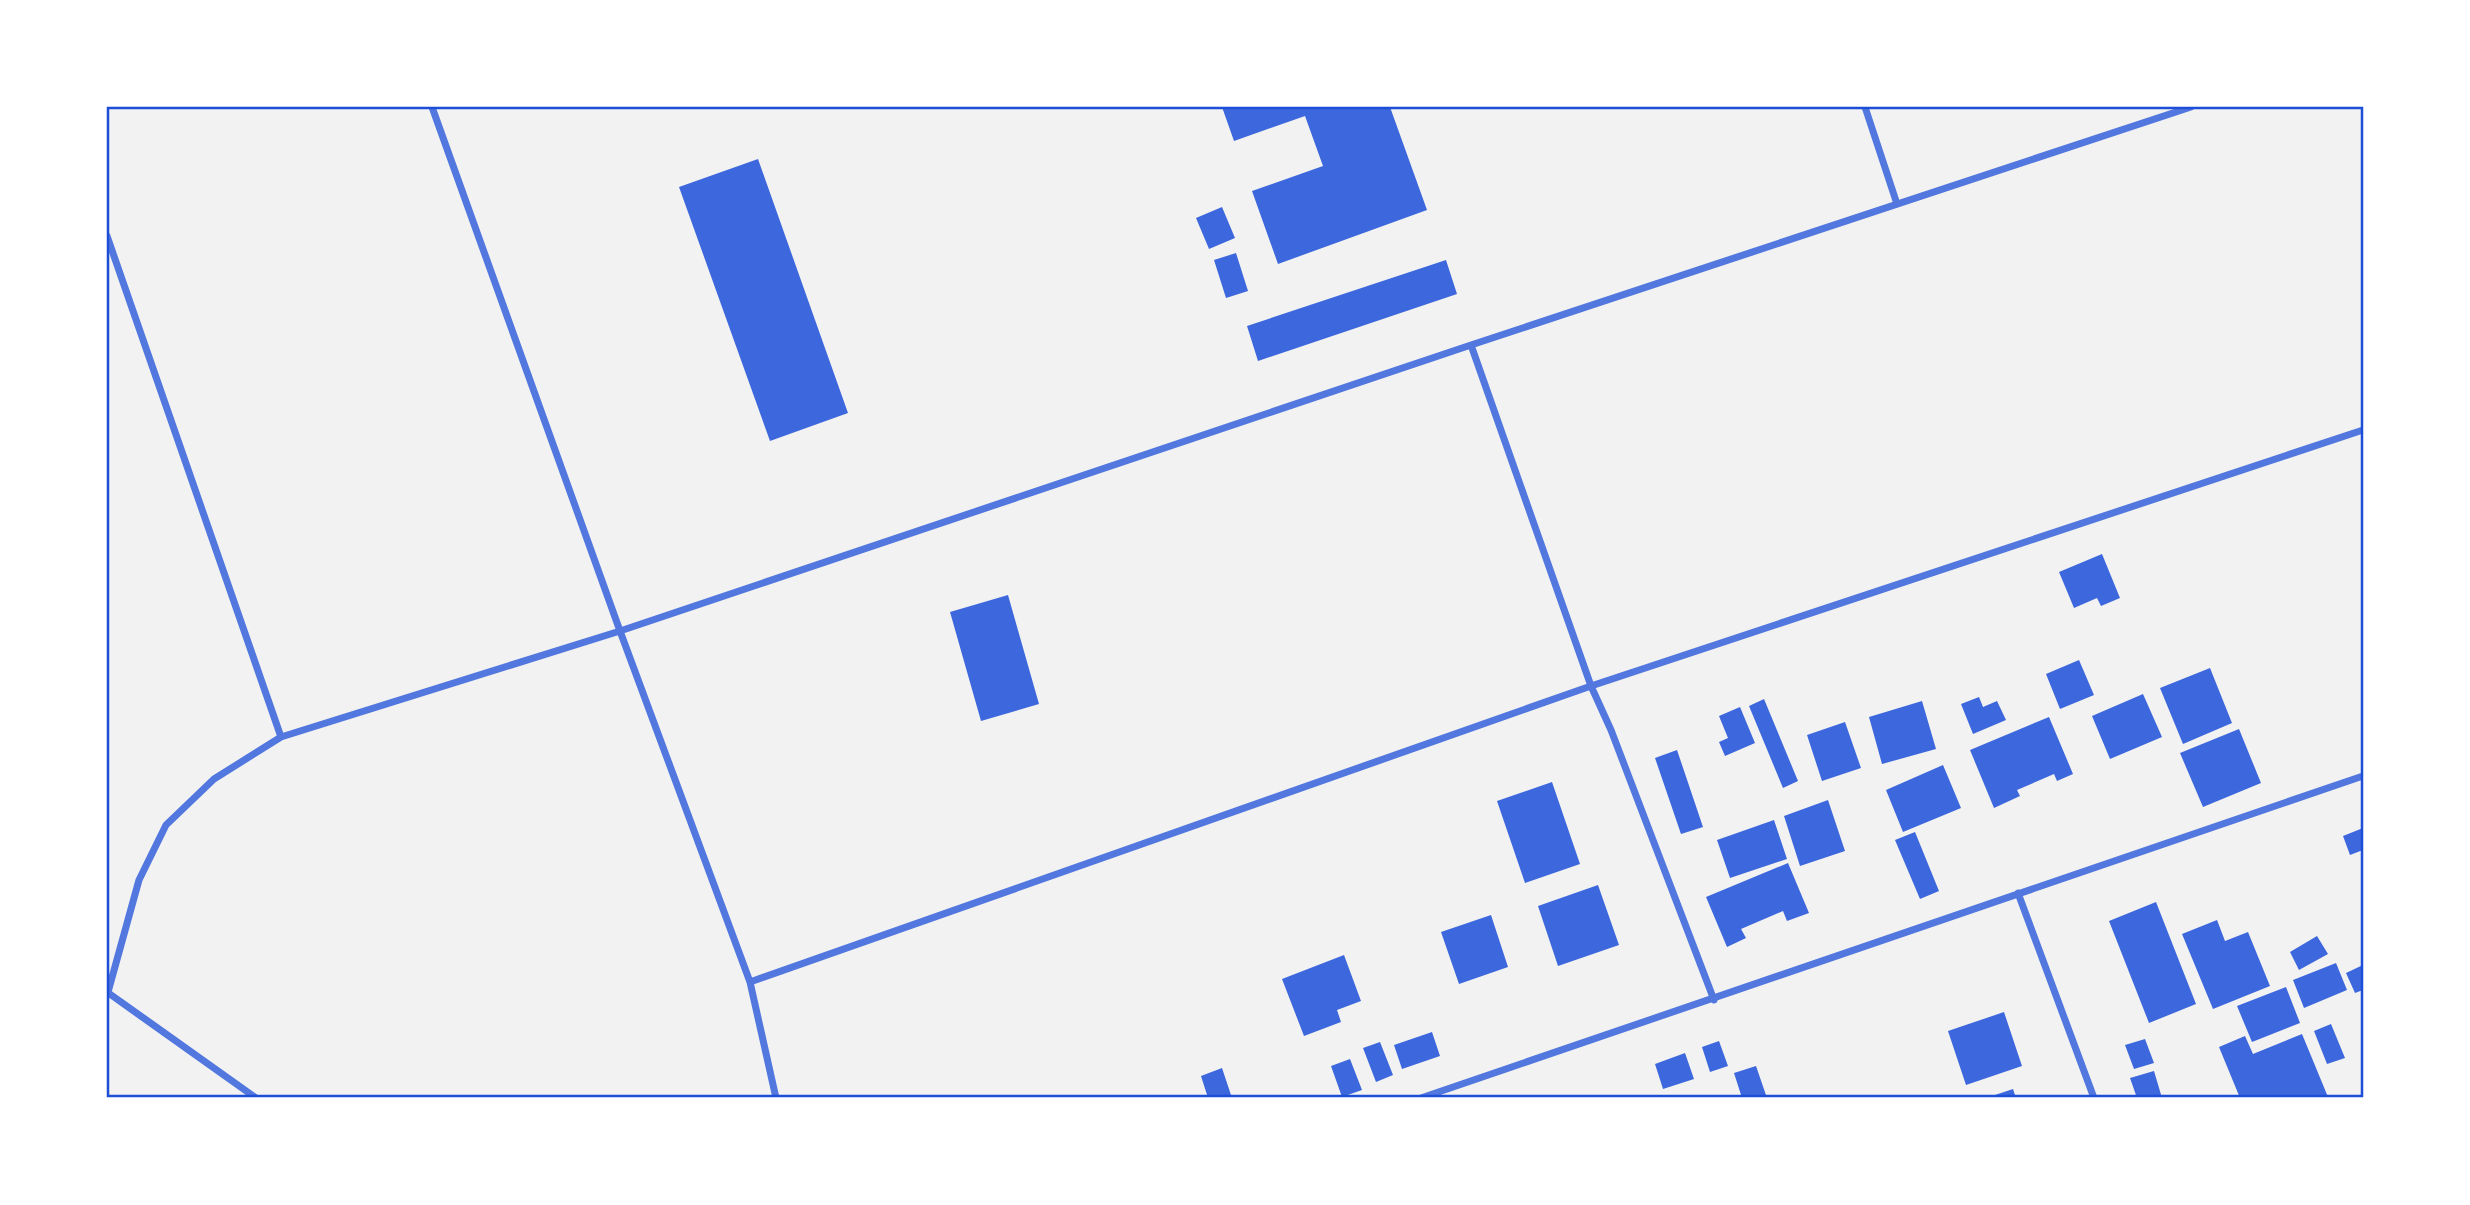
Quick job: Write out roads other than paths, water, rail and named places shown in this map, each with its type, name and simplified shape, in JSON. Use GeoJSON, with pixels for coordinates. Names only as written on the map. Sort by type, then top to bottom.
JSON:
{"type":"FeatureCollection","features":[{"type":"Feature","properties":{"kind":"street"},"geometry":{"type":"LineString","coordinates":[[432,107],[620,631],[750,982],[776,1098]]}},
{"type":"Feature","properties":{"kind":"street"},"geometry":{"type":"LineString","coordinates":[[1865,107],[1897,204]]}},
{"type":"Feature","properties":{"kind":"street"},"geometry":{"type":"LineString","coordinates":[[256,1098],[108,992],[139,880],[166,825],[214,779],[281,737],[620,631],[1471,345],[2192,107]]}},
{"type":"Feature","properties":{"kind":"street"},"geometry":{"type":"LineString","coordinates":[[107,236],[281,737]]}},
{"type":"Feature","properties":{"kind":"street"},"geometry":{"type":"LineString","coordinates":[[1471,345],[1591,687],[1611,730],[1714,1000]]}},
{"type":"Feature","properties":{"kind":"street"},"geometry":{"type":"LineString","coordinates":[[750,982],[1591,687],[2363,430]]}},
{"type":"Feature","properties":{"kind":"street"},"geometry":{"type":"LineString","coordinates":[[1420,1098],[1714,1000],[2363,776]]}},
{"type":"Feature","properties":{"kind":"street"},"geometry":{"type":"LineString","coordinates":[[2018,893],[2094,1098]]}}]}
